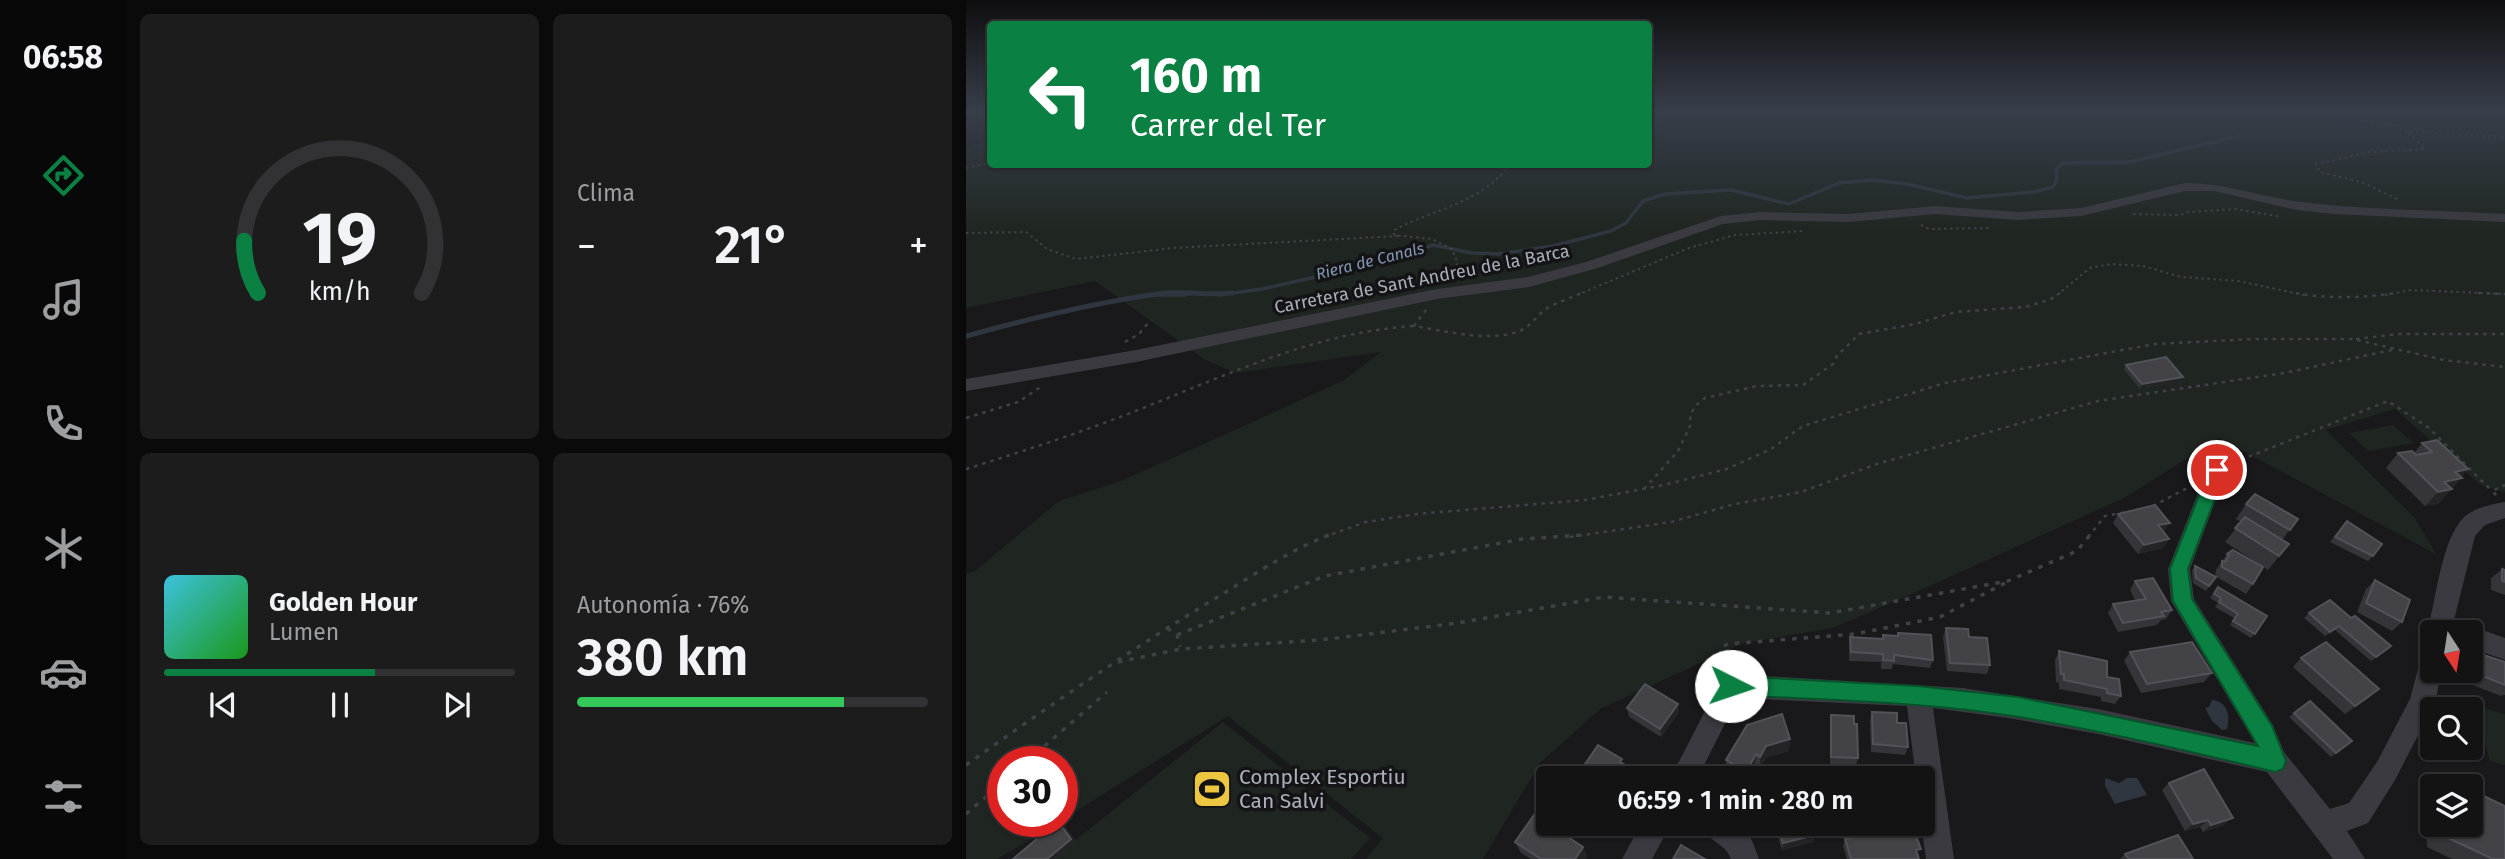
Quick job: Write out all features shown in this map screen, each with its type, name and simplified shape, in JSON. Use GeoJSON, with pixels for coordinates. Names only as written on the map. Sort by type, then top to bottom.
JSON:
{"type":"FeatureCollection","features":[{"type":"Feature","properties":{"kind":"street","name":"Carretera de Sant Andreu de la Barca"},"geometry":{"type":"LineString","coordinates":[[966,385],[1053,368],[1136,356],[1437,294],[1529,282],[1592,265],[1721,220],[1760,216],[1849,218],[1935,210],[2018,216],[2081,212],[2185,187],[2214,187],[2297,206],[2326,209],[2505,218]]}},
{"type":"Feature","properties":{"kind":"street"},"geometry":{"type":"LineString","coordinates":[[2224,467],[2179,569],[2183,601],[2264,734],[2275,761],[2351,859]]}},
{"type":"Feature","properties":{"kind":"street"},"geometry":{"type":"LineString","coordinates":[[2447,620],[2462,542],[2471,524],[2491,513],[2505,510]]}},
{"type":"Feature","properties":{"kind":"street"},"geometry":{"type":"LineString","coordinates":[[2483,641],[2505,649]]}},
{"type":"Feature","properties":{"kind":"street"},"geometry":{"type":"LineString","coordinates":[[2326,825],[2357,813],[2386,771],[2422,702],[2426,683]]}},
{"type":"Feature","properties":{"kind":"street"},"geometry":{"type":"LineString","coordinates":[[1690,766],[1731,686],[1918,695],[2018,707],[2200,743],[2275,761]]}},
{"type":"Feature","properties":{"kind":"street"},"geometry":{"type":"LineString","coordinates":[[1918,695],[1940,859]]}},
{"type":"Feature","properties":{"kind":"street"},"geometry":{"type":"LineString","coordinates":[[1636,859],[1650,836]]}},
{"type":"Feature","properties":{"kind":"street"},"geometry":{"type":"LineString","coordinates":[[1733,836],[1738,839],[1745,859]]}},
{"type":"Feature","properties":{"kind":"path"},"geometry":{"type":"LineString","coordinates":[[2371,152],[2336,157],[2316,164],[2320,172],[2361,182],[2404,203],[2390,202]]}},
{"type":"Feature","properties":{"kind":"path"},"geometry":{"type":"LineString","coordinates":[[966,168],[987,164]]}},
{"type":"Feature","properties":{"kind":"path"},"geometry":{"type":"LineString","coordinates":[[1398,236],[1394,230],[1405,223],[1447,208],[1485,189],[1500,179],[1507,168]]}},
{"type":"Feature","properties":{"kind":"path"},"geometry":{"type":"LineString","coordinates":[[2126,214],[2180,215],[2188,212],[2235,209],[2284,217]]}},
{"type":"Feature","properties":{"kind":"path"},"geometry":{"type":"LineString","coordinates":[[1916,223],[1929,229],[1992,228]]}},
{"type":"Feature","properties":{"kind":"path"},"geometry":{"type":"LineString","coordinates":[[966,469],[1063,439],[1261,359],[1363,330],[1414,326],[1461,334],[1498,335],[1518,332],[1535,321],[1543,311],[1571,297],[1689,248],[1735,235],[1807,231]]}},
{"type":"Feature","properties":{"kind":"path"},"geometry":{"type":"LineString","coordinates":[[966,233],[1026,232],[1047,249],[1076,259],[1173,248],[1398,236],[1432,239],[1452,249],[1457,261],[1455,291]]}},
{"type":"Feature","properties":{"kind":"path"},"geometry":{"type":"LineString","coordinates":[[1644,489],[1678,451],[1691,424],[1690,416],[1695,406],[1705,398],[1757,386],[1803,386],[1833,364],[1837,356],[1859,334],[1915,324],[1956,312],[2025,307],[2056,296],[2090,268],[2111,264],[2143,266],[2181,277],[2238,281],[2311,296],[2377,296],[2411,290],[2505,294]]}},
{"type":"Feature","properties":{"kind":"path"},"geometry":{"type":"LineString","coordinates":[[1414,326],[1437,294]]}},
{"type":"Feature","properties":{"kind":"path"},"geometry":{"type":"LineString","coordinates":[[966,765],[1167,628],[1268,567],[1324,537],[1366,522],[1417,513],[1586,500],[1644,489],[1727,469],[1771,449],[1803,426],[1945,383],[2155,344],[2352,339],[2399,334],[2505,334]]}},
{"type":"Feature","properties":{"kind":"path"},"geometry":{"type":"LineString","coordinates":[[2352,339],[2444,360],[2505,368]]}},
{"type":"Feature","properties":{"kind":"path"},"geometry":{"type":"LineString","coordinates":[[1177,635],[1325,576],[1522,539],[1571,537],[1671,522],[1735,503],[1801,492],[1877,464],[2098,401],[2284,373],[2395,349]]}},
{"type":"Feature","properties":{"kind":"path"},"geometry":{"type":"LineString","coordinates":[[966,418],[1016,402],[1039,391],[1053,368]]}},
{"type":"Feature","properties":{"kind":"path"},"geometry":{"type":"LineString","coordinates":[[2151,506],[2162,503],[2224,467],[2388,401],[2398,405],[2430,431],[2492,491]]}},
{"type":"Feature","properties":{"kind":"path"},"geometry":{"type":"LineString","coordinates":[[1731,686],[1720,648],[1728,644],[1855,634],[1940,617],[2008,581],[2077,551],[2105,516],[2128,511]]}},
{"type":"Feature","properties":{"kind":"path"},"geometry":{"type":"LineString","coordinates":[[1114,663],[1181,649],[1334,638],[1458,623],[1604,597],[1830,613],[2008,581]]}},
{"type":"Feature","properties":{"kind":"path"},"geometry":{"type":"LineString","coordinates":[[1167,628],[1177,635],[1181,649]]}},
{"type":"Feature","properties":{"kind":"path"},"geometry":{"type":"LineString","coordinates":[[1044,746],[1107,692]]}},
{"type":"Feature","properties":{"kind":"path"},"geometry":{"type":"LineString","coordinates":[[966,814],[987,796]]}},
{"type":"Feature","properties":{"kind":"shaded area"},"geometry":{"type":"Polygon","coordinates":[[[966,152],[987,152],[987,168],[1652,168],[1652,152],[2505,152],[2505,492],[2482,486],[2395,409],[2326,430],[2415,518],[2436,554],[2219,438],[2126,497],[1934,584],[1833,628],[1744,643],[1600,709],[1536,766],[1483,859],[1366,859],[1383,838],[1228,716],[1078,810],[1078,746],[987,746],[987,837],[1035,837],[997,859],[966,859],[966,574],[975,571],[1059,501],[1121,481],[1344,380],[1381,352],[1236,373],[1204,359],[1095,281],[966,308],[966,152]]]}},
{"type":"Feature","properties":{"kind":"shaded area"},"geometry":{"type":"Polygon","coordinates":[[[2393,425],[2413,443],[2368,451],[2349,433],[2393,425]]]}},
{"type":"Feature","properties":{"kind":"shaded area"},"geometry":{"type":"Polygon","coordinates":[[[2212,700],[2221,703],[2227,710],[2227,729],[2222,730],[2212,721],[2205,708],[2209,707],[2212,700]]]}},
{"type":"Feature","properties":{"kind":"shaded area"},"geometry":{"type":"Polygon","coordinates":[[[2483,708],[2505,714],[2505,765],[2490,761],[2483,735],[2483,708]]]}},
{"type":"Feature","properties":{"kind":"shaded area","name":"Complex Esportiu Can Salvi"},"geometry":{"type":"Polygon","coordinates":[[[1223,722],[1370,838],[1351,859],[1052,859],[1223,722]]]}},
{"type":"Feature","properties":{"kind":"shaded area"},"geometry":{"type":"Polygon","coordinates":[[[2105,778],[2119,783],[2127,778],[2137,778],[2147,795],[2115,804],[2105,786],[2105,778]]]}},
{"type":"Feature","properties":{"kind":"building"},"geometry":{"type":"Polygon","coordinates":[[[2166,357],[2183,377],[2142,384],[2126,365],[2166,357]]]}},
{"type":"Feature","properties":{"kind":"building"},"geometry":{"type":"Polygon","coordinates":[[[2437,440],[2468,469],[2455,472],[2462,478],[2444,482],[2452,489],[2438,492],[2398,453],[2412,451],[2416,455],[2432,452],[2422,443],[2437,440]]]}},
{"type":"Feature","properties":{"kind":"building"},"geometry":{"type":"Polygon","coordinates":[[[2255,494],[2298,519],[2290,530],[2246,504],[2255,494]]]}},
{"type":"Feature","properties":{"kind":"building"},"geometry":{"type":"Polygon","coordinates":[[[2155,505],[2170,523],[2158,525],[2169,539],[2144,545],[2118,514],[2155,505]]]}},
{"type":"Feature","properties":{"kind":"building"},"geometry":{"type":"Polygon","coordinates":[[[2245,517],[2289,544],[2279,556],[2235,528],[2245,517]]]}},
{"type":"Feature","properties":{"kind":"building"},"geometry":{"type":"Polygon","coordinates":[[[2347,521],[2382,544],[2373,556],[2335,537],[2347,521]]]}},
{"type":"Feature","properties":{"kind":"building"},"geometry":{"type":"Polygon","coordinates":[[[2233,550],[2263,567],[2253,584],[2222,567],[2222,561],[2225,562],[2229,555],[2227,554],[2233,550]]]}},
{"type":"Feature","properties":{"kind":"building"},"geometry":{"type":"Polygon","coordinates":[[[2195,566],[2216,577],[2209,586],[2196,578],[2195,566]]]}},
{"type":"Feature","properties":{"kind":"building"},"geometry":{"type":"Polygon","coordinates":[[[2502,569],[2505,570],[2505,582],[2502,581],[2502,569]]]}},
{"type":"Feature","properties":{"kind":"building"},"geometry":{"type":"Polygon","coordinates":[[[2153,578],[2172,610],[2161,612],[2164,616],[2123,623],[2113,604],[2146,599],[2135,581],[2153,578]]]}},
{"type":"Feature","properties":{"kind":"building"},"geometry":{"type":"Polygon","coordinates":[[[2375,580],[2410,600],[2402,622],[2366,603],[2375,580]]]}},
{"type":"Feature","properties":{"kind":"building"},"geometry":{"type":"Polygon","coordinates":[[[2218,587],[2267,616],[2255,634],[2233,621],[2238,614],[2219,602],[2221,598],[2214,594],[2218,587]]]}},
{"type":"Feature","properties":{"kind":"building"},"geometry":{"type":"Polygon","coordinates":[[[2330,600],[2351,618],[2355,616],[2391,646],[2376,657],[2339,626],[2330,632],[2309,613],[2330,600]]]}},
{"type":"Feature","properties":{"kind":"building"},"geometry":{"type":"Polygon","coordinates":[[[1946,628],[1968,629],[1969,637],[1987,638],[1990,665],[1950,663],[1946,628]]]}},
{"type":"Feature","properties":{"kind":"building"},"geometry":{"type":"Polygon","coordinates":[[[1898,633],[1931,635],[1933,660],[1894,655],[1894,661],[1883,660],[1883,654],[1851,652],[1850,637],[1883,639],[1883,635],[1898,636],[1898,633]]]}},
{"type":"Feature","properties":{"kind":"building"},"geometry":{"type":"Polygon","coordinates":[[[2192,642],[2212,673],[2147,684],[2130,652],[2192,642]]]}},
{"type":"Feature","properties":{"kind":"building"},"geometry":{"type":"Polygon","coordinates":[[[2326,642],[2379,689],[2355,706],[2301,658],[2326,642]]]}},
{"type":"Feature","properties":{"kind":"building"},"geometry":{"type":"Polygon","coordinates":[[[2059,651],[2107,661],[2107,677],[2119,679],[2121,696],[2107,693],[2107,689],[2064,680],[2059,651]]]}},
{"type":"Feature","properties":{"kind":"building"},"geometry":{"type":"Polygon","coordinates":[[[2483,655],[2505,662],[2505,685],[2483,676],[2483,655]]]}},
{"type":"Feature","properties":{"kind":"building"},"geometry":{"type":"Polygon","coordinates":[[[1645,684],[1678,704],[1660,729],[1627,708],[1645,684]]]}},
{"type":"Feature","properties":{"kind":"building"},"geometry":{"type":"Polygon","coordinates":[[[2310,701],[2352,741],[2336,753],[2294,713],[2310,701]]]}},
{"type":"Feature","properties":{"kind":"building"},"geometry":{"type":"Polygon","coordinates":[[[1872,712],[1897,713],[1897,723],[1906,723],[1908,747],[1873,744],[1872,712]]]}},
{"type":"Feature","properties":{"kind":"building"},"geometry":{"type":"Polygon","coordinates":[[[1782,714],[1790,739],[1766,746],[1760,757],[1756,754],[1749,766],[1736,766],[1726,760],[1747,725],[1782,714]]]}},
{"type":"Feature","properties":{"kind":"building"},"geometry":{"type":"Polygon","coordinates":[[[1831,715],[1854,716],[1854,724],[1857,724],[1858,758],[1831,757],[1831,715]]]}},
{"type":"Feature","properties":{"kind":"building"},"geometry":{"type":"Polygon","coordinates":[[[1598,745],[1622,759],[1620,762],[1627,766],[1584,766],[1598,745]]]}},
{"type":"Feature","properties":{"kind":"building"},"geometry":{"type":"Polygon","coordinates":[[[2204,769],[2233,818],[2211,825],[2208,820],[2193,824],[2169,783],[2204,769]]]}},
{"type":"Feature","properties":{"kind":"building"},"geometry":{"type":"Polygon","coordinates":[[[2483,796],[2505,806],[2505,859],[2493,859],[2446,837],[2483,837],[2483,796]]]}},
{"type":"Feature","properties":{"kind":"building"},"geometry":{"type":"Polygon","coordinates":[[[1536,812],[1536,836],[1566,836],[1583,847],[1575,859],[1541,859],[1515,842],[1536,812]]]}},
{"type":"Feature","properties":{"kind":"building"},"geometry":{"type":"Polygon","coordinates":[[[2178,835],[2193,859],[2129,859],[2125,854],[2178,835]]]}},
{"type":"Feature","properties":{"kind":"building"},"geometry":{"type":"Polygon","coordinates":[[[1781,836],[1811,836],[1783,843],[1781,836]]]}},
{"type":"Feature","properties":{"kind":"building"},"geometry":{"type":"Polygon","coordinates":[[[1859,836],[1916,836],[1921,849],[1916,850],[1919,859],[1851,859],[1845,839],[1859,836]]]}},
{"type":"Feature","properties":{"kind":"building"},"geometry":{"type":"Polygon","coordinates":[[[1039,837],[1071,839],[1047,859],[1013,859],[1039,837]]]}},
{"type":"Feature","properties":{"kind":"building"},"geometry":{"type":"Polygon","coordinates":[[[1681,845],[1705,859],[1673,859],[1681,845]]]}},
{"type":"Feature","properties":{"kind":"waterway","name":"Riera de Canals"},"geometry":{"type":"LineString","coordinates":[[1219,295],[1262,289],[1369,265],[1433,245],[1472,253],[1498,254],[1553,246],[1611,231],[1626,223],[1643,201],[1665,194],[1731,190],[1789,204],[1839,183],[1872,180],[1907,184],[1967,198],[2034,192],[2053,187],[2057,180],[2056,169],[2063,163],[2129,162],[2171,152]]}},
{"type":"Feature","properties":{"kind":"waterway","name":"Riera de Canals"},"geometry":{"type":"LineString","coordinates":[[1153,295],[1232,293]]}},
{"type":"Feature","properties":{"kind":"waterway","name":"Riera de Canals"},"geometry":{"type":"LineString","coordinates":[[966,336],[1061,312],[1153,295]]}},
{"type":"Feature","properties":{"kind":"waterway","name":"Riera de Canals"},"geometry":{"type":"LineString","coordinates":[[1153,295],[1186,295]]}},
{"type":"Feature","properties":{"kind":"place","name":"Complex Esportiu Can Salvi"},"geometry":{"type":"Point","coordinates":[1212,789]}},
{"type":"Feature","properties":{"kind":"route"},"geometry":{"type":"LineString","coordinates":[[1731,686],[1807,692],[1918,695],[2018,707],[2200,743],[2275,761],[2264,734],[2183,601],[2179,569],[2217,470]]}}]}
